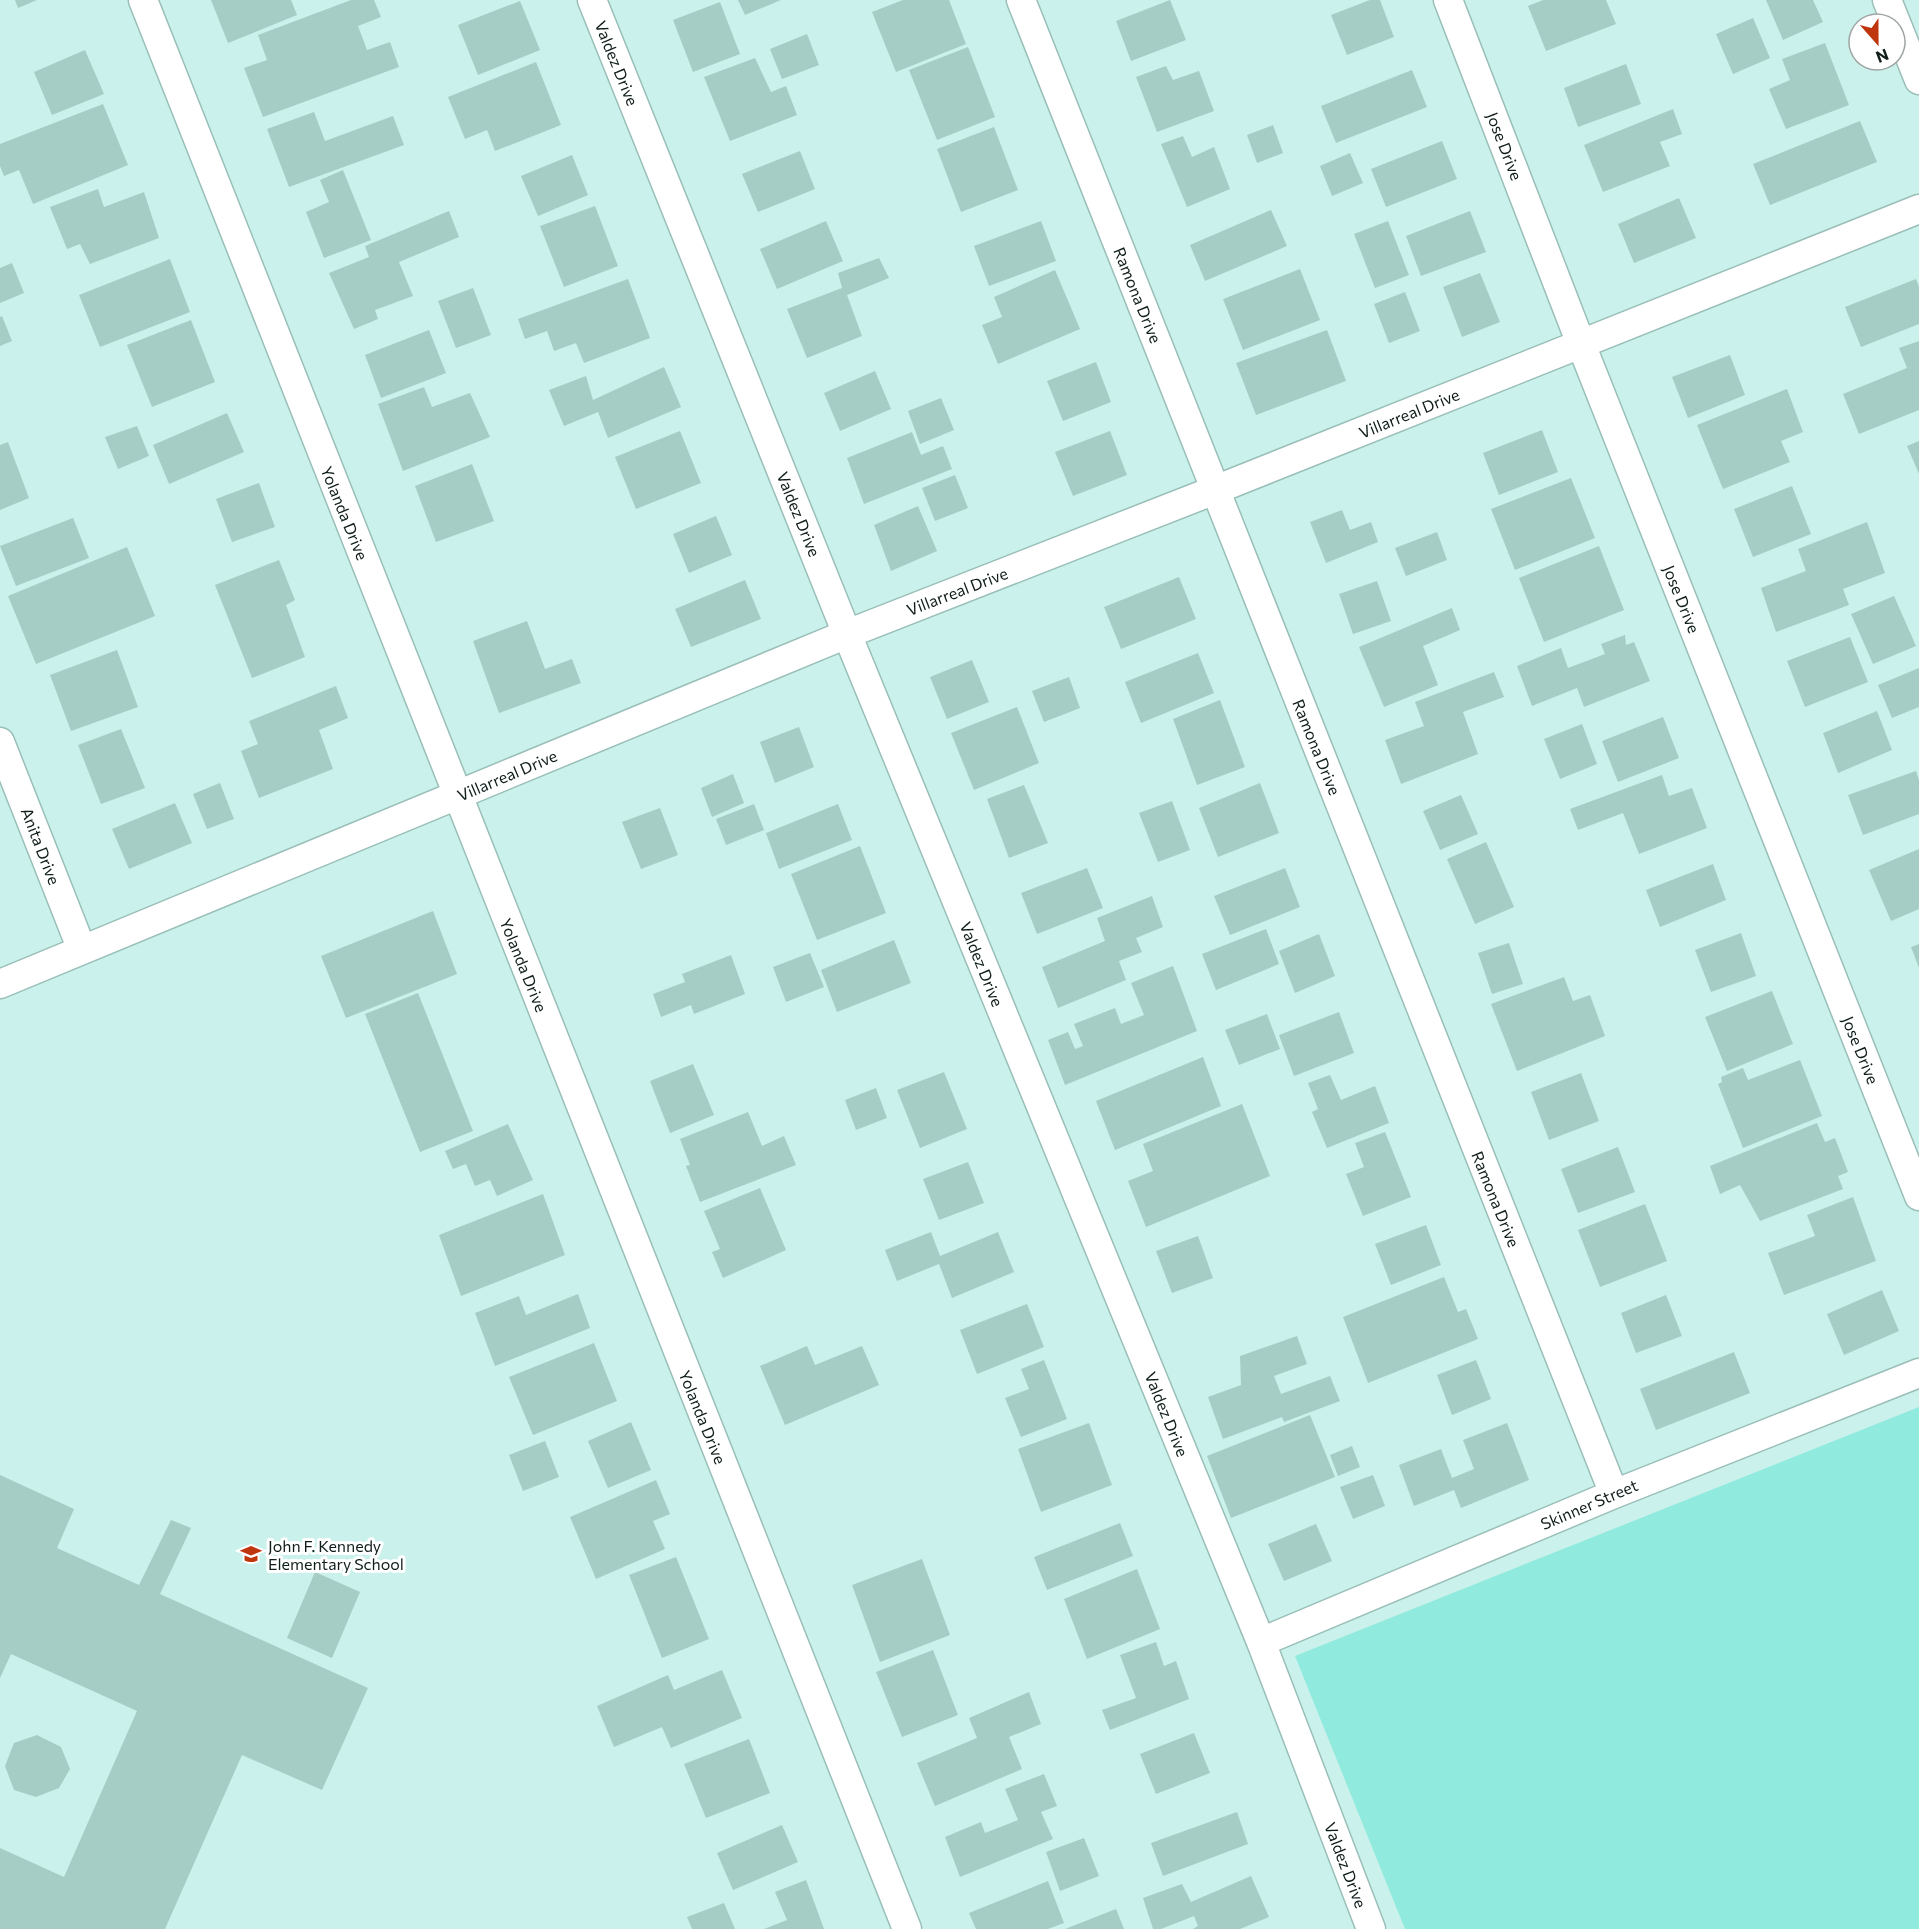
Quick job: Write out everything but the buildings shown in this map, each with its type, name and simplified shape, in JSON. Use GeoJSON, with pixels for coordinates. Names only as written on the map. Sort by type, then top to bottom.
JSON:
{"type":"FeatureCollection","features":[{"type":"Feature","properties":{"kind":"street","name":"Yolanda Drive"},"geometry":{"type":"LineString","coordinates":[[143,0],[907,1929]]}},
{"type":"Feature","properties":{"kind":"street","name":"Valdez Drive"},"geometry":{"type":"LineString","coordinates":[[592,0],[847,634],[1261,1642],[1371,1929]]}},
{"type":"Feature","properties":{"kind":"street","name":"Ramona Drive"},"geometry":{"type":"LineString","coordinates":[[1022,0],[1614,1494]]}},
{"type":"Feature","properties":{"kind":"street","name":"Jose Drive"},"geometry":{"type":"LineString","coordinates":[[1448,0],[1581,344],[1919,1196]]}},
{"type":"Feature","properties":{"kind":"street"},"geometry":{"type":"LineString","coordinates":[[1887,0],[1919,80]]}},
{"type":"Feature","properties":{"kind":"street","name":"Villarreal Drive"},"geometry":{"type":"LineString","coordinates":[[0,984],[847,634],[1919,209]]}},
{"type":"Feature","properties":{"kind":"street","name":"Anita Drive"},"geometry":{"type":"LineString","coordinates":[[0,742],[82,950]]}},
{"type":"Feature","properties":{"kind":"street","name":"Skinner Street"},"geometry":{"type":"LineString","coordinates":[[1261,1642],[1614,1494],[1919,1373]]}},
{"type":"Feature","properties":{"kind":"green space"},"geometry":{"type":"Polygon","coordinates":[[[1919,1407],[1919,1929],[1405,1929],[1295,1656],[1919,1407]]]}},
{"type":"Feature","properties":{"kind":"place","name":"John F. Kennedy Elementary School"},"geometry":{"type":"Point","coordinates":[251,1554]}}]}
